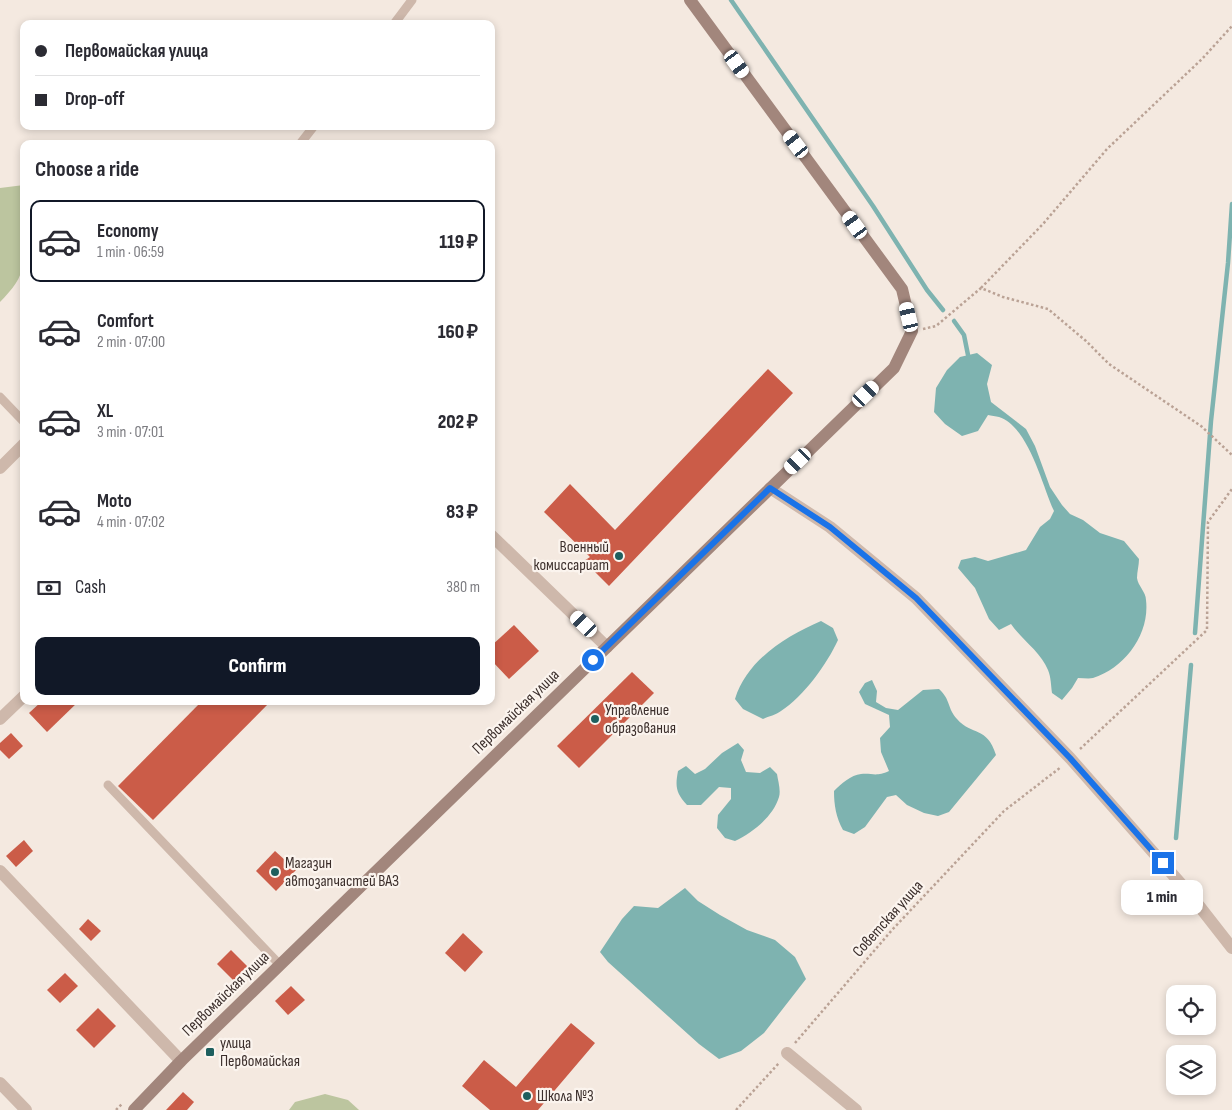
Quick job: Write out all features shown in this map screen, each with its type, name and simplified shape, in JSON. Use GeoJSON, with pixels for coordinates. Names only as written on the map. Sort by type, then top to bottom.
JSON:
{"type":"FeatureCollection","features":[{"type":"Feature","properties":{"kind":"street"},"geometry":{"type":"LineString","coordinates":[[690,0],[902,289],[912,331]]}},
{"type":"Feature","properties":{"kind":"street","name":"Первомайская улица"},"geometry":{"type":"LineString","coordinates":[[134,1110],[181,1061],[894,368],[912,331]]}},
{"type":"Feature","properties":{"kind":"street"},"geometry":{"type":"LineString","coordinates":[[0,468],[20,448]]}},
{"type":"Feature","properties":{"kind":"street"},"geometry":{"type":"LineString","coordinates":[[770,488],[830,527],[916,598],[1070,758],[1189,893],[1232,948]]}},
{"type":"Feature","properties":{"kind":"street"},"geometry":{"type":"LineString","coordinates":[[495,539],[607,647]]}},
{"type":"Feature","properties":{"kind":"street"},"geometry":{"type":"LineString","coordinates":[[0,719],[20,700]]}},
{"type":"Feature","properties":{"kind":"street"},"geometry":{"type":"LineString","coordinates":[[0,871],[181,1061]]}},
{"type":"Feature","properties":{"kind":"street"},"geometry":{"type":"LineString","coordinates":[[787,1053],[856,1110]]}},
{"type":"Feature","properties":{"kind":"street"},"geometry":{"type":"LineString","coordinates":[[0,1083],[26,1110]]}},
{"type":"Feature","properties":{"kind":"lane"},"geometry":{"type":"LineString","coordinates":[[397,20],[412,0]]}},
{"type":"Feature","properties":{"kind":"lane"},"geometry":{"type":"LineString","coordinates":[[303,140],[311,130]]}},
{"type":"Feature","properties":{"kind":"lane"},"geometry":{"type":"LineString","coordinates":[[0,397],[20,418]]}},
{"type":"Feature","properties":{"kind":"lane"},"geometry":{"type":"LineString","coordinates":[[108,785],[280,965]]}},
{"type":"Feature","properties":{"kind":"path"},"geometry":{"type":"LineString","coordinates":[[912,331],[936,326],[981,288],[1044,224],[1107,150],[1202,59],[1232,26]]}},
{"type":"Feature","properties":{"kind":"path"},"geometry":{"type":"LineString","coordinates":[[981,288],[1003,297],[1048,310],[1086,341],[1109,364],[1205,429],[1232,455]]}},
{"type":"Feature","properties":{"kind":"path","name":"Советская улица"},"geometry":{"type":"LineString","coordinates":[[736,1110],[892,930],[1004,811],[1070,758],[1207,630],[1208,522],[1232,489]]}},
{"type":"Feature","properties":{"kind":"green space"},"geometry":{"type":"Polygon","coordinates":[[[20,186],[20,275],[11,290],[0,302],[0,188],[20,186]]]}},
{"type":"Feature","properties":{"kind":"green space"},"geometry":{"type":"Polygon","coordinates":[[[325,1094],[348,1100],[359,1110],[289,1110],[295,1102],[325,1094]]]}},
{"type":"Feature","properties":{"kind":"water"},"geometry":{"type":"Polygon","coordinates":[[[977,353],[992,365],[987,384],[991,402],[1026,429],[1035,446],[1050,487],[1062,505],[1070,514],[1083,520],[1100,533],[1124,541],[1139,559],[1137,578],[1146,597],[1146,613],[1144,625],[1133,648],[1125,658],[1105,673],[1093,678],[1078,678],[1062,700],[1052,693],[1049,673],[1041,657],[1011,624],[999,630],[989,619],[975,588],[958,568],[961,560],[975,557],[988,561],[1026,550],[1040,527],[1050,519],[1054,511],[1026,444],[1019,432],[1009,423],[999,417],[988,415],[978,431],[962,436],[945,424],[934,412],[936,388],[947,370],[960,357],[977,353]]]}},
{"type":"Feature","properties":{"kind":"water"},"geometry":{"type":"Polygon","coordinates":[[[821,621],[833,628],[838,640],[828,659],[806,688],[790,705],[777,714],[763,719],[743,709],[735,699],[741,685],[758,661],[794,634],[821,621]]]}},
{"type":"Feature","properties":{"kind":"water"},"geometry":{"type":"Polygon","coordinates":[[[872,680],[877,691],[876,702],[886,708],[898,710],[923,690],[939,689],[957,719],[968,728],[984,735],[996,755],[949,812],[938,816],[924,813],[907,805],[896,795],[887,797],[865,827],[854,834],[843,830],[836,811],[834,791],[846,780],[854,776],[889,771],[881,752],[880,738],[890,727],[889,715],[865,704],[859,692],[865,683],[872,680]]]}},
{"type":"Feature","properties":{"kind":"water"},"geometry":{"type":"Polygon","coordinates":[[[738,743],[744,750],[741,760],[746,772],[760,773],[770,767],[777,774],[780,791],[776,804],[767,818],[755,829],[735,841],[725,838],[717,828],[718,815],[731,799],[731,788],[719,787],[701,805],[687,805],[677,790],[677,781],[678,771],[686,766],[695,774],[705,769],[722,753],[738,743]]]}},
{"type":"Feature","properties":{"kind":"water"},"geometry":{"type":"Polygon","coordinates":[[[685,888],[698,901],[720,915],[747,930],[775,940],[795,957],[806,979],[764,1033],[741,1051],[719,1059],[699,1044],[608,962],[600,952],[622,919],[634,906],[658,908],[685,888]]]}},
{"type":"Feature","properties":{"kind":"building"},"geometry":{"type":"Polygon","coordinates":[[[768,369],[793,393],[609,586],[584,561],[590,557],[544,512],[570,484],[615,530],[768,369]]]}},
{"type":"Feature","properties":{"kind":"building"},"geometry":{"type":"Polygon","coordinates":[[[514,625],[539,651],[509,679],[495,664],[495,642],[514,625]]]}},
{"type":"Feature","properties":{"kind":"building"},"geometry":{"type":"Polygon","coordinates":[[[632,672],[654,693],[579,768],[557,746],[632,672]]]}},
{"type":"Feature","properties":{"kind":"building"},"geometry":{"type":"Polygon","coordinates":[[[38,705],[75,705],[47,732],[29,713],[38,705]]]}},
{"type":"Feature","properties":{"kind":"building"},"geometry":{"type":"Polygon","coordinates":[[[198,705],[267,705],[153,820],[118,786],[198,705]]]}},
{"type":"Feature","properties":{"kind":"building"},"geometry":{"type":"Polygon","coordinates":[[[11,733],[23,746],[9,759],[0,750],[0,743],[11,733]]]}},
{"type":"Feature","properties":{"kind":"building"},"geometry":{"type":"Polygon","coordinates":[[[24,840],[33,851],[16,867],[6,856],[24,840]]]}},
{"type":"Feature","properties":{"kind":"building"},"geometry":{"type":"Polygon","coordinates":[[[275,851],[296,870],[276,891],[256,871],[275,851]]]}},
{"type":"Feature","properties":{"kind":"building"},"geometry":{"type":"Polygon","coordinates":[[[88,919],[101,931],[91,941],[79,929],[88,919]]]}},
{"type":"Feature","properties":{"kind":"building"},"geometry":{"type":"Polygon","coordinates":[[[463,933],[483,952],[465,972],[445,953],[463,933]]]}},
{"type":"Feature","properties":{"kind":"building"},"geometry":{"type":"Polygon","coordinates":[[[231,950],[248,967],[234,981],[217,964],[231,950]]]}},
{"type":"Feature","properties":{"kind":"building"},"geometry":{"type":"Polygon","coordinates":[[[65,973],[78,986],[60,1003],[47,990],[65,973]]]}},
{"type":"Feature","properties":{"kind":"building"},"geometry":{"type":"Polygon","coordinates":[[[291,986],[305,1000],[288,1015],[275,1001],[291,986]]]}},
{"type":"Feature","properties":{"kind":"building"},"geometry":{"type":"Polygon","coordinates":[[[98,1008],[116,1026],[94,1048],[76,1030],[98,1008]]]}},
{"type":"Feature","properties":{"kind":"building"},"geometry":{"type":"Polygon","coordinates":[[[571,1023],[595,1043],[538,1110],[490,1110],[462,1086],[484,1060],[516,1087],[571,1023]]]}},
{"type":"Feature","properties":{"kind":"building"},"geometry":{"type":"Polygon","coordinates":[[[183,1092],[194,1102],[187,1110],[166,1110],[183,1092]]]}},
{"type":"Feature","properties":{"kind":"waterway"},"geometry":{"type":"LineString","coordinates":[[731,0],[873,206],[927,290],[943,310]]}},
{"type":"Feature","properties":{"kind":"waterway"},"geometry":{"type":"LineString","coordinates":[[1195,633],[1211,421],[1228,263],[1232,204]]}},
{"type":"Feature","properties":{"kind":"waterway"},"geometry":{"type":"LineString","coordinates":[[954,321],[964,335],[968,355]]}},
{"type":"Feature","properties":{"kind":"waterway"},"geometry":{"type":"LineString","coordinates":[[1176,838],[1191,665]]}},
{"type":"Feature","properties":{"kind":"place","name":"Военный комиссариат"},"geometry":{"type":"Point","coordinates":[619,556]}},
{"type":"Feature","properties":{"kind":"place","name":"Управление образования"},"geometry":{"type":"Point","coordinates":[595,719]}},
{"type":"Feature","properties":{"kind":"place","name":"Магазин автозапчастей ВАЗ"},"geometry":{"type":"Point","coordinates":[275,872]}},
{"type":"Feature","properties":{"kind":"place","name":"улица Первомайская"},"geometry":{"type":"Point","coordinates":[210,1052]}},
{"type":"Feature","properties":{"kind":"place","name":"Школа №3"},"geometry":{"type":"Point","coordinates":[527,1096]}},
{"type":"Feature","properties":{"kind":"route"},"geometry":{"type":"LineString","coordinates":[[593,660],[770,488],[830,527],[868,556],[916,598],[1070,758],[1163,863]]}}]}
